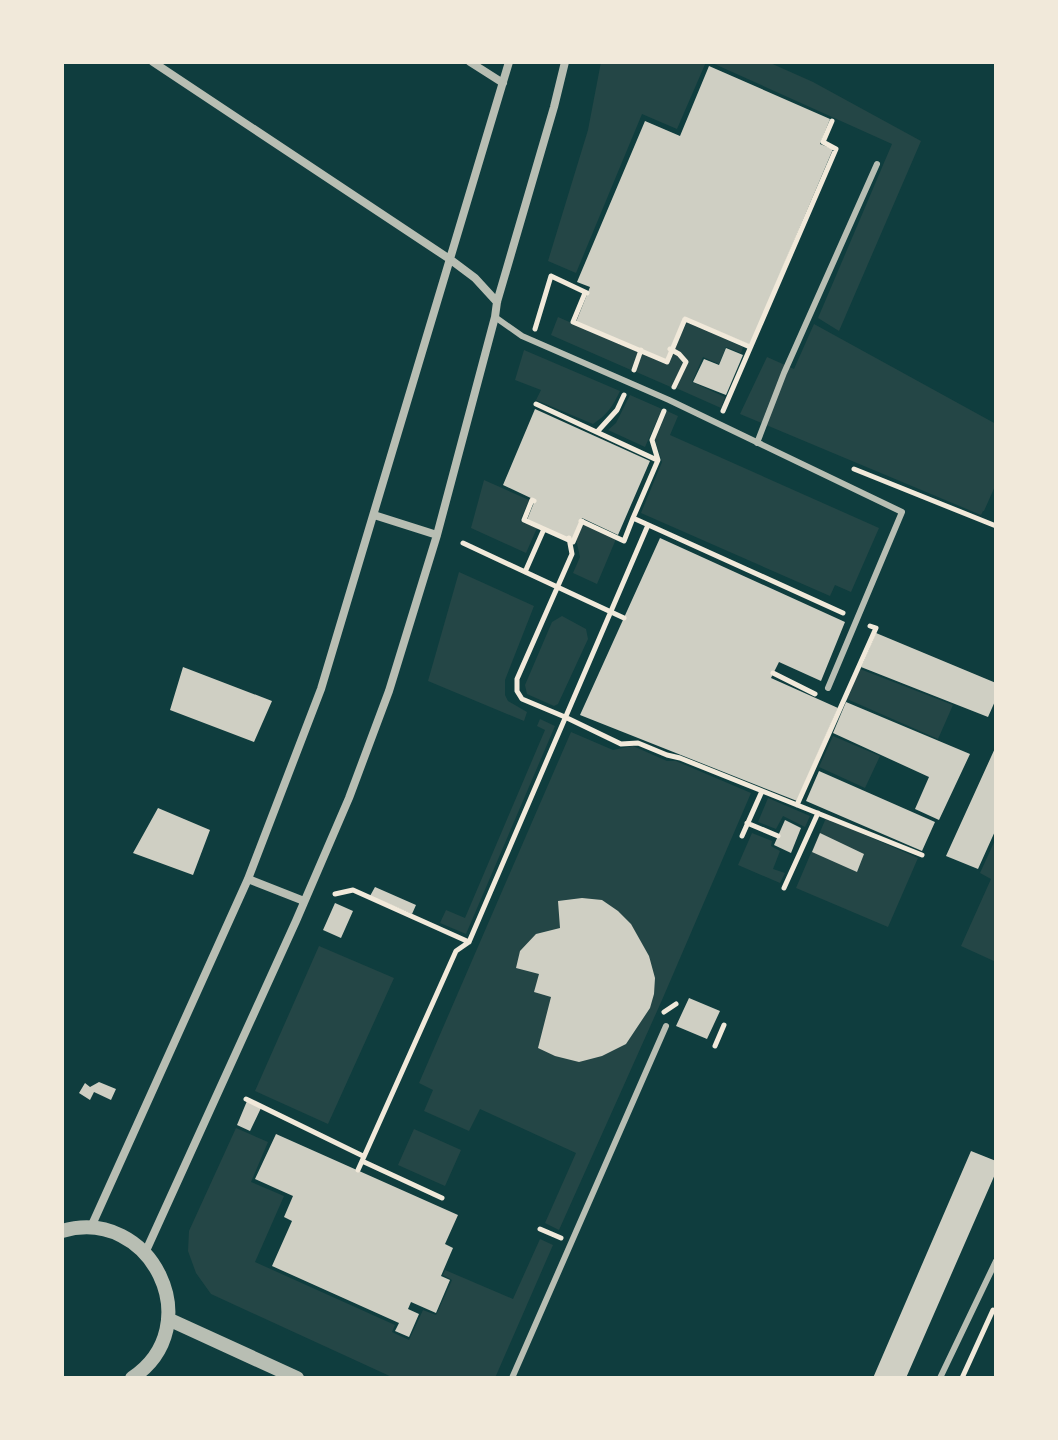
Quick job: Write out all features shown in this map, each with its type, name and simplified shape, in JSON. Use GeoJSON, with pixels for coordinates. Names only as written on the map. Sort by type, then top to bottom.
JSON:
{"type":"FeatureCollection","features":[{"type":"Feature","properties":{"kind":"street"},"geometry":{"type":"LineString","coordinates":[[153,62],[451,260],[475,278],[497,302]]}},
{"type":"Feature","properties":{"kind":"street"},"geometry":{"type":"LineString","coordinates":[[470,62],[503,83]]}},
{"type":"Feature","properties":{"kind":"street"},"geometry":{"type":"LineString","coordinates":[[91,1227],[248,879],[321,689],[509,62]]}},
{"type":"Feature","properties":{"kind":"street"},"geometry":{"type":"LineString","coordinates":[[145,1253],[349,798],[389,691],[437,535],[497,302],[565,62]]}},
{"type":"Feature","properties":{"kind":"street"},"geometry":{"type":"LineString","coordinates":[[374,515],[437,535]]}},
{"type":"Feature","properties":{"kind":"street"},"geometry":{"type":"LineString","coordinates":[[248,879],[304,901]]}},
{"type":"Feature","properties":{"kind":"street"},"geometry":{"type":"LineString","coordinates":[[62,1231],[91,1227],[112,1232],[131,1241],[145,1253],[160,1274],[167,1296],[168,1319],[164,1339],[142,1376]]}},
{"type":"Feature","properties":{"kind":"street"},"geometry":{"type":"LineString","coordinates":[[168,1319],[297,1378]]}},
{"type":"Feature","properties":{"kind":"lane"},"geometry":{"type":"LineString","coordinates":[[757,443],[784,373],[877,164]]}},
{"type":"Feature","properties":{"kind":"lane"},"geometry":{"type":"LineString","coordinates":[[495,317],[522,336],[669,400],[902,512],[828,688]]}},
{"type":"Feature","properties":{"kind":"lane"},"geometry":{"type":"LineString","coordinates":[[512,1378],[666,1026]]}},
{"type":"Feature","properties":{"kind":"lane"},"geometry":{"type":"LineString","coordinates":[[940,1378],[996,1261]]}},
{"type":"Feature","properties":{"kind":"path"},"geometry":{"type":"LineString","coordinates":[[722,412],[836,149],[823,142],[832,121]]}},
{"type":"Feature","properties":{"kind":"path"},"geometry":{"type":"LineString","coordinates":[[535,330],[551,276],[586,293],[573,322],[667,362],[685,319],[750,347]]}},
{"type":"Feature","properties":{"kind":"path"},"geometry":{"type":"LineString","coordinates":[[534,501],[524,520],[573,542],[581,521],[624,541],[658,460],[652,440],[686,362],[672,350]]}},
{"type":"Feature","properties":{"kind":"path"},"geometry":{"type":"LineString","coordinates":[[597,432],[617,410],[626,392]]}},
{"type":"Feature","properties":{"kind":"path"},"geometry":{"type":"LineString","coordinates":[[536,404],[658,460]]}},
{"type":"Feature","properties":{"kind":"path"},"geometry":{"type":"LineString","coordinates":[[710,406],[763,430]]}},
{"type":"Feature","properties":{"kind":"path"},"geometry":{"type":"LineString","coordinates":[[847,466],[996,526]]}},
{"type":"Feature","properties":{"kind":"path"},"geometry":{"type":"LineString","coordinates":[[633,518],[827,606]]}},
{"type":"Feature","properties":{"kind":"path"},"geometry":{"type":"LineString","coordinates":[[358,1170],[456,951],[469,942],[648,525]]}},
{"type":"Feature","properties":{"kind":"path"},"geometry":{"type":"LineString","coordinates":[[525,572],[545,528]]}},
{"type":"Feature","properties":{"kind":"path"},"geometry":{"type":"LineString","coordinates":[[569,540],[572,554],[517,679],[517,691],[522,699],[621,744],[638,743],[922,855]]}},
{"type":"Feature","properties":{"kind":"path"},"geometry":{"type":"LineString","coordinates":[[463,543],[624,618]]}},
{"type":"Feature","properties":{"kind":"path"},"geometry":{"type":"LineString","coordinates":[[773,673],[827,700]]}},
{"type":"Feature","properties":{"kind":"path"},"geometry":{"type":"LineString","coordinates":[[742,836],[762,791]]}},
{"type":"Feature","properties":{"kind":"path"},"geometry":{"type":"LineString","coordinates":[[784,888],[818,813]]}},
{"type":"Feature","properties":{"kind":"path"},"geometry":{"type":"LineString","coordinates":[[747,823],[778,836]]}},
{"type":"Feature","properties":{"kind":"path"},"geometry":{"type":"LineString","coordinates":[[335,894],[353,890],[469,942]]}},
{"type":"Feature","properties":{"kind":"path"},"geometry":{"type":"LineString","coordinates":[[715,1046],[724,1025]]}},
{"type":"Feature","properties":{"kind":"path"},"geometry":{"type":"LineString","coordinates":[[246,1099],[442,1198]]}},
{"type":"Feature","properties":{"kind":"path"},"geometry":{"type":"LineString","coordinates":[[540,1229],[562,1239]]}},
{"type":"Feature","properties":{"kind":"path"},"geometry":{"type":"LineString","coordinates":[[962,1378],[996,1303]]}},
{"type":"Feature","properties":{"kind":"shaded area"},"geometry":{"type":"Polygon","coordinates":[[[601,62],[706,62],[677,129],[642,114],[576,273],[548,261],[588,130],[601,62]]]}},
{"type":"Feature","properties":{"kind":"shaded area"},"geometry":{"type":"Polygon","coordinates":[[[710,62],[768,62],[813,82],[921,141],[839,331],[818,318],[892,144],[710,62]]]}},
{"type":"Feature","properties":{"kind":"shaded area"},"geometry":{"type":"Polygon","coordinates":[[[558,317],[638,352],[631,370],[551,335],[558,317]]]}},
{"type":"Feature","properties":{"kind":"shaded area"},"geometry":{"type":"Polygon","coordinates":[[[687,322],[743,347],[741,353],[726,347],[719,364],[703,357],[692,382],[725,397],[721,408],[676,388],[686,362],[674,350],[687,322]]]}},
{"type":"Feature","properties":{"kind":"shaded area"},"geometry":{"type":"Polygon","coordinates":[[[814,324],[996,424],[996,484],[981,515],[740,414],[767,357],[794,369],[814,324]]]}},
{"type":"Feature","properties":{"kind":"shaded area"},"geometry":{"type":"Polygon","coordinates":[[[524,350],[620,391],[609,410],[593,424],[536,400],[541,390],[515,380],[524,350]]]}},
{"type":"Feature","properties":{"kind":"shaded area"},"geometry":{"type":"Polygon","coordinates":[[[641,352],[673,352],[684,362],[673,388],[634,371],[641,352]]]}},
{"type":"Feature","properties":{"kind":"shaded area"},"geometry":{"type":"Polygon","coordinates":[[[630,395],[662,409],[645,447],[608,430],[616,423],[630,395]]]}},
{"type":"Feature","properties":{"kind":"shaded area"},"geometry":{"type":"Polygon","coordinates":[[[667,411],[678,416],[670,435],[879,528],[851,592],[835,585],[830,596],[641,513],[662,462],[655,440],[667,411]]]}},
{"type":"Feature","properties":{"kind":"shaded area"},"geometry":{"type":"Polygon","coordinates":[[[484,480],[529,500],[520,521],[537,528],[526,553],[471,528],[484,480]]]}},
{"type":"Feature","properties":{"kind":"shaded area"},"geometry":{"type":"Polygon","coordinates":[[[583,524],[616,539],[597,584],[573,573],[580,557],[576,539],[583,524]]]}},
{"type":"Feature","properties":{"kind":"shaded area"},"geometry":{"type":"Polygon","coordinates":[[[459,572],[534,606],[505,680],[508,701],[527,712],[524,721],[428,681],[459,572]]]}},
{"type":"Feature","properties":{"kind":"shaded area"},"geometry":{"type":"Polygon","coordinates":[[[562,616],[586,629],[588,639],[558,704],[554,706],[527,694],[525,685],[552,622],[562,616]]]}},
{"type":"Feature","properties":{"kind":"shaded area"},"geometry":{"type":"Polygon","coordinates":[[[860,669],[953,705],[938,739],[847,699],[860,669]]]}},
{"type":"Feature","properties":{"kind":"shaded area"},"geometry":{"type":"Polygon","coordinates":[[[540,719],[555,726],[466,934],[440,923],[446,910],[465,918],[545,730],[537,726],[540,719]]]}},
{"type":"Feature","properties":{"kind":"shaded area"},"geometry":{"type":"Polygon","coordinates":[[[571,732],[613,750],[633,746],[751,793],[559,1230],[545,1223],[576,1153],[480,1109],[469,1131],[424,1111],[433,1090],[419,1083],[571,732]]]}},
{"type":"Feature","properties":{"kind":"shaded area"},"geometry":{"type":"Polygon","coordinates":[[[833,736],[880,756],[865,788],[819,767],[833,736]]]}},
{"type":"Feature","properties":{"kind":"shaded area"},"geometry":{"type":"Polygon","coordinates":[[[768,798],[810,816],[805,827],[783,816],[776,829],[758,822],[768,798]]]}},
{"type":"Feature","properties":{"kind":"shaded area"},"geometry":{"type":"Polygon","coordinates":[[[826,818],[918,858],[888,927],[796,888],[826,818]]]}},
{"type":"Feature","properties":{"kind":"shaded area"},"geometry":{"type":"Polygon","coordinates":[[[752,833],[772,841],[771,846],[780,851],[773,869],[785,873],[780,883],[738,865],[752,833]]]}},
{"type":"Feature","properties":{"kind":"shaded area"},"geometry":{"type":"Polygon","coordinates":[[[996,838],[996,962],[961,946],[991,879],[980,873],[996,838]]]}},
{"type":"Feature","properties":{"kind":"shaded area"},"geometry":{"type":"Polygon","coordinates":[[[319,946],[394,978],[328,1124],[255,1091],[319,946]]]}},
{"type":"Feature","properties":{"kind":"shaded area"},"geometry":{"type":"Polygon","coordinates":[[[236,1128],[268,1142],[251,1182],[284,1196],[255,1262],[395,1325],[392,1332],[409,1340],[423,1310],[436,1315],[452,1280],[443,1275],[445,1270],[513,1299],[540,1239],[553,1245],[495,1378],[394,1378],[211,1294],[196,1273],[188,1251],[189,1231],[236,1128]]]}},
{"type":"Feature","properties":{"kind":"shaded area"},"geometry":{"type":"Polygon","coordinates":[[[414,1129],[461,1150],[445,1186],[398,1165],[414,1129]]]}},
{"type":"Feature","properties":{"kind":"building"},"geometry":{"type":"Polygon","coordinates":[[[709,66],[830,119],[820,144],[833,149],[750,345],[684,317],[666,360],[576,322],[590,287],[577,282],[645,121],[680,136],[709,66]]]}},
{"type":"Feature","properties":{"kind":"building"},"geometry":{"type":"Polygon","coordinates":[[[726,348],[743,355],[726,395],[693,382],[704,359],[719,365],[726,348]]]}},
{"type":"Feature","properties":{"kind":"building"},"geometry":{"type":"Polygon","coordinates":[[[535,409],[650,461],[618,535],[582,518],[572,540],[527,520],[535,500],[503,485],[535,409]]]}},
{"type":"Feature","properties":{"kind":"building"},"geometry":{"type":"Polygon","coordinates":[[[660,538],[845,622],[821,681],[779,662],[771,678],[838,708],[797,801],[580,715],[660,538]]]}},
{"type":"Feature","properties":{"kind":"building"},"geometry":{"type":"Polygon","coordinates":[[[876,633],[996,683],[996,699],[988,717],[861,667],[876,633]]]}},
{"type":"Feature","properties":{"kind":"building"},"geometry":{"type":"Polygon","coordinates":[[[183,667],[272,701],[254,742],[170,710],[183,667]]]}},
{"type":"Feature","properties":{"kind":"building"},"geometry":{"type":"Polygon","coordinates":[[[846,702],[970,754],[939,820],[915,809],[929,777],[833,733],[846,702]]]}},
{"type":"Feature","properties":{"kind":"building"},"geometry":{"type":"Polygon","coordinates":[[[996,746],[996,829],[978,869],[946,856],[996,746]]]}},
{"type":"Feature","properties":{"kind":"building"},"geometry":{"type":"Polygon","coordinates":[[[819,771],[935,822],[922,851],[806,801],[819,771]]]}},
{"type":"Feature","properties":{"kind":"building"},"geometry":{"type":"Polygon","coordinates":[[[158,808],[210,830],[193,875],[133,853],[158,808]]]}},
{"type":"Feature","properties":{"kind":"building"},"geometry":{"type":"Polygon","coordinates":[[[785,820],[801,828],[791,853],[774,845],[785,820]]]}},
{"type":"Feature","properties":{"kind":"building"},"geometry":{"type":"Polygon","coordinates":[[[820,833],[864,854],[857,872],[812,852],[820,833]]]}},
{"type":"Feature","properties":{"kind":"building"},"geometry":{"type":"Polygon","coordinates":[[[375,887],[416,905],[412,914],[370,896],[375,887]]]}},
{"type":"Feature","properties":{"kind":"building"},"geometry":{"type":"Polygon","coordinates":[[[582,898],[602,900],[631,924],[649,956],[655,978],[650,1008],[626,1044],[602,1056],[579,1062],[538,1048],[551,997],[534,992],[539,974],[516,968],[520,951],[536,934],[560,928],[558,901],[582,898]]]}},
{"type":"Feature","properties":{"kind":"building"},"geometry":{"type":"Polygon","coordinates":[[[335,903],[353,911],[341,938],[323,930],[335,903]]]}},
{"type":"Feature","properties":{"kind":"building"},"geometry":{"type":"Polygon","coordinates":[[[689,998],[720,1011],[707,1039],[676,1026],[689,998]]]}},
{"type":"Feature","properties":{"kind":"building"},"geometry":{"type":"Polygon","coordinates":[[[99,1082],[116,1089],[111,1100],[94,1092],[90,1100],[79,1093],[85,1083],[90,1087],[99,1082]]]}},
{"type":"Feature","properties":{"kind":"building"},"geometry":{"type":"Polygon","coordinates":[[[247,1101],[261,1108],[250,1131],[237,1125],[247,1101]]]}},
{"type":"Feature","properties":{"kind":"building"},"geometry":{"type":"Polygon","coordinates":[[[276,1134],[458,1215],[445,1244],[453,1248],[441,1276],[450,1280],[436,1313],[411,1302],[408,1309],[419,1314],[409,1337],[395,1331],[399,1323],[272,1266],[292,1221],[284,1217],[293,1196],[255,1179],[276,1134]]]}},
{"type":"Feature","properties":{"kind":"building"},"geometry":{"type":"Polygon","coordinates":[[[971,1151],[996,1161],[996,1172],[906,1378],[873,1378],[971,1151]]]}}]}
